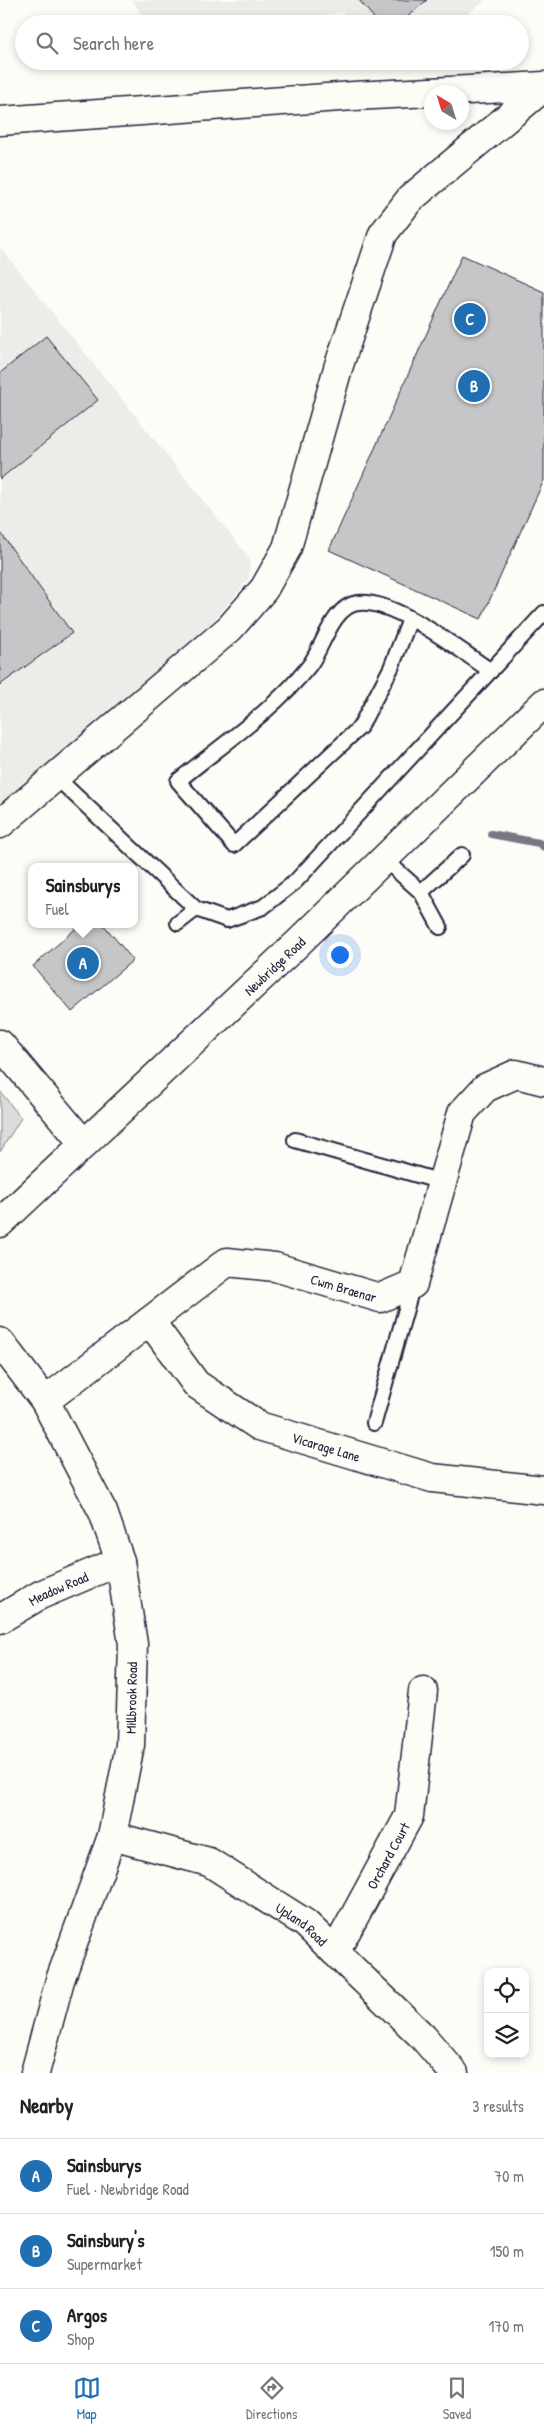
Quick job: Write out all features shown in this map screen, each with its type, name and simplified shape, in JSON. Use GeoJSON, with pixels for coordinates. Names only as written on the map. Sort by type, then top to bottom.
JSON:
{"type":"FeatureCollection","features":[{"type":"Feature","properties":{"kind":"street"},"geometry":{"type":"LineString","coordinates":[[0,121],[354,96],[544,86]]}},
{"type":"Feature","properties":{"kind":"street"},"geometry":{"type":"LineString","coordinates":[[0,824],[57,778],[230,628],[264,589],[287,548],[338,368],[383,234],[410,199],[544,86]]}},
{"type":"Feature","properties":{"kind":"street","name":"Newbridge Road"},"geometry":{"type":"LineString","coordinates":[[0,1223],[384,859],[544,703]]}},
{"type":"Feature","properties":{"kind":"street"},"geometry":{"type":"LineString","coordinates":[[0,1044],[84,1144]]}},
{"type":"Feature","properties":{"kind":"street"},"geometry":{"type":"LineString","coordinates":[[413,1284],[462,1113],[485,1088],[516,1074],[544,1081]]}},
{"type":"Feature","properties":{"kind":"street","name":"Cwm Braenar"},"geometry":{"type":"LineString","coordinates":[[45,1401],[227,1262],[275,1267],[380,1298],[413,1284]]}},
{"type":"Feature","properties":{"kind":"street","name":"Vicarage Lane"},"geometry":{"type":"LineString","coordinates":[[150,1320],[196,1384],[259,1426],[432,1478],[544,1490]]}},
{"type":"Feature","properties":{"kind":"street","name":"Millbrook Road"},"geometry":{"type":"LineString","coordinates":[[0,1342],[45,1401],[102,1512],[120,1561],[133,1644],[130,1745],[112,1836],[60,1980],[35,2073]]}},
{"type":"Feature","properties":{"kind":"street","name":"Meadow Road"},"geometry":{"type":"LineString","coordinates":[[0,1619],[40,1595],[120,1561]]}},
{"type":"Feature","properties":{"kind":"street","name":"Orchard Court"},"geometry":{"type":"LineString","coordinates":[[335,1952],[409,1816],[423,1691]]}},
{"type":"Feature","properties":{"kind":"street","name":"Upland Road"},"geometry":{"type":"LineString","coordinates":[[112,1836],[209,1862],[305,1923],[423,2037],[454,2073]]}},
{"type":"Feature","properties":{"kind":"lane"},"geometry":{"type":"LineString","coordinates":[[410,619],[391,668],[360,727],[234,845],[178,781],[275,704],[310,664],[342,609],[358,602],[383,606],[410,619],[426,627],[491,672]]}},
{"type":"Feature","properties":{"kind":"lane"},"geometry":{"type":"LineString","coordinates":[[57,778],[196,909],[227,920],[263,907],[295,882],[544,613]]}},
{"type":"Feature","properties":{"kind":"lane"},"geometry":{"type":"LineString","coordinates":[[421,892],[462,854]]}},
{"type":"Feature","properties":{"kind":"lane"},"geometry":{"type":"LineString","coordinates":[[384,859],[421,892],[440,927]]}},
{"type":"Feature","properties":{"kind":"lane"},"geometry":{"type":"LineString","coordinates":[[178,923],[196,909]]}},
{"type":"Feature","properties":{"kind":"lane"},"geometry":{"type":"LineString","coordinates":[[295,1140],[442,1182]]}},
{"type":"Feature","properties":{"kind":"lane"},"geometry":{"type":"LineString","coordinates":[[374,1423],[413,1284]]}},
{"type":"Feature","properties":{"kind":"shaded area"},"geometry":{"type":"Polygon","coordinates":[[[132,0],[485,0],[467,15],[344,15],[342,12],[325,15],[141,15],[132,0]]]}},
{"type":"Feature","properties":{"kind":"shaded area"},"geometry":{"type":"Polygon","coordinates":[[[0,247],[250,559],[249,579],[216,618],[149,680],[0,805],[0,247]]]}},
{"type":"Feature","properties":{"kind":"shaded area"},"geometry":{"type":"Polygon","coordinates":[[[0,1091],[21,1118],[0,1152],[0,1091]]]}},
{"type":"Feature","properties":{"kind":"building"},"geometry":{"type":"Polygon","coordinates":[[[359,0],[427,0],[410,15],[372,15],[359,0]]]}},
{"type":"Feature","properties":{"kind":"building"},"geometry":{"type":"Polygon","coordinates":[[[462,255],[544,292],[544,480],[481,619],[329,550],[462,255]]]}},
{"type":"Feature","properties":{"kind":"building"},"geometry":{"type":"Polygon","coordinates":[[[46,336],[98,400],[0,479],[0,373],[46,336]]]}},
{"type":"Feature","properties":{"kind":"building"},"geometry":{"type":"Polygon","coordinates":[[[0,532],[72,633],[0,685],[0,532]]]}},
{"type":"Feature","properties":{"kind":"building"},"geometry":{"type":"Polygon","coordinates":[[[76,928],[106,928],[133,960],[72,1012],[33,966],[76,928]]]}},
{"type":"Feature","properties":{"kind":"waterway"},"geometry":{"type":"LineString","coordinates":[[491,834],[539,843],[544,847]]}},
{"type":"Feature","properties":{"kind":"place","name":"Argos"},"geometry":{"type":"Point","coordinates":[470,319]}},
{"type":"Feature","properties":{"kind":"place","name":"Sainsbury's"},"geometry":{"type":"Point","coordinates":[474,386]}},
{"type":"Feature","properties":{"kind":"place","name":"Sainsburys"},"geometry":{"type":"Point","coordinates":[83,963]}}]}
